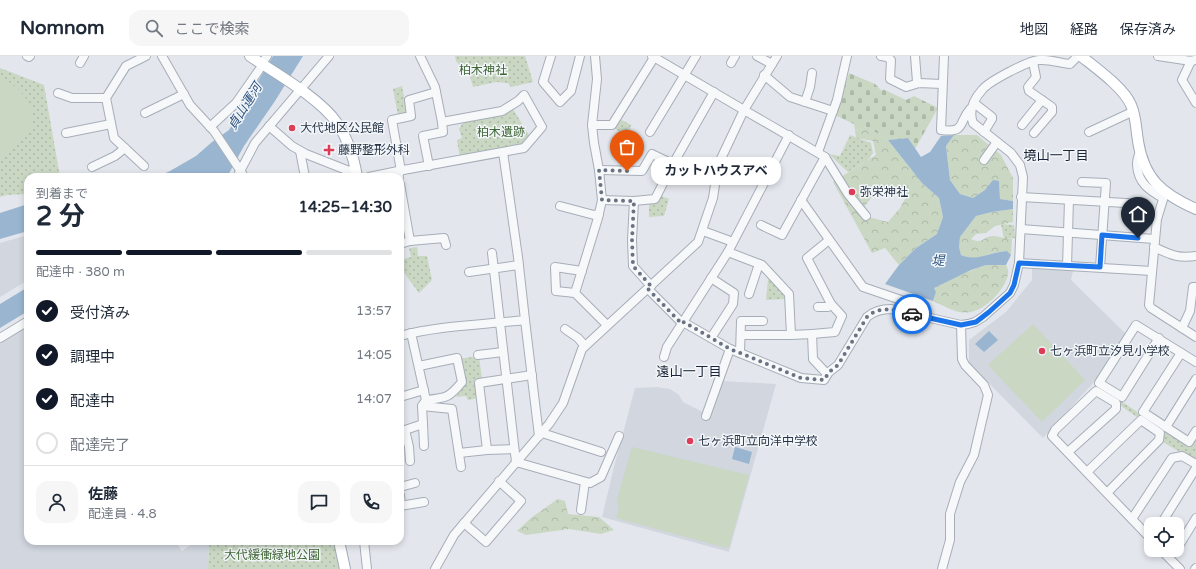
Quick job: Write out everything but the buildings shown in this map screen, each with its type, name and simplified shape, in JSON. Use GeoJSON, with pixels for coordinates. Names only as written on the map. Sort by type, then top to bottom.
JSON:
{"type":"FeatureCollection","features":[{"type":"Feature","properties":{"kind":"main road"},"geometry":{"type":"LineString","coordinates":[[250,56],[264,63],[320,105],[336,123],[348,144],[356,173]]}},
{"type":"Feature","properties":{"kind":"main road"},"geometry":{"type":"LineString","coordinates":[[1081,56],[1124,93],[1129,101],[1134,111],[1140,152],[1145,167],[1164,195],[1196,209]]}},
{"type":"Feature","properties":{"kind":"main road"},"geometry":{"type":"LineString","coordinates":[[340,545],[345,569]]}},
{"type":"Feature","properties":{"kind":"street"},"geometry":{"type":"LineString","coordinates":[[144,166],[114,138],[106,98],[126,66],[146,56]]}},
{"type":"Feature","properties":{"kind":"street"},"geometry":{"type":"LineString","coordinates":[[162,56],[190,104],[212,129],[235,162],[240,173]]}},
{"type":"Feature","properties":{"kind":"street"},"geometry":{"type":"LineString","coordinates":[[240,173],[255,143],[329,56]]}},
{"type":"Feature","properties":{"kind":"street"},"geometry":{"type":"LineString","coordinates":[[420,56],[435,87],[443,132],[423,136],[429,166]]}},
{"type":"Feature","properties":{"kind":"street"},"geometry":{"type":"LineString","coordinates":[[551,56],[543,82],[560,102],[571,91],[580,56]]}},
{"type":"Feature","properties":{"kind":"street"},"geometry":{"type":"LineString","coordinates":[[575,293],[602,200],[592,125],[597,79],[595,56]]}},
{"type":"Feature","properties":{"kind":"street"},"geometry":{"type":"LineString","coordinates":[[592,125],[612,125],[654,56],[744,110],[822,154],[848,194],[866,216]]}},
{"type":"Feature","properties":{"kind":"street"},"geometry":{"type":"LineString","coordinates":[[650,132],[696,56]]}},
{"type":"Feature","properties":{"kind":"street"},"geometry":{"type":"LineString","coordinates":[[758,56],[772,64]]}},
{"type":"Feature","properties":{"kind":"street"},"geometry":{"type":"LineString","coordinates":[[435,569],[454,535],[549,424],[563,403],[582,350],[585,346],[695,247],[703,232],[713,198],[718,165],[744,110],[776,56]]}},
{"type":"Feature","properties":{"kind":"street"},"geometry":{"type":"LineString","coordinates":[[761,225],[782,235],[801,200],[822,154],[847,56]]}},
{"type":"Feature","properties":{"kind":"street"},"geometry":{"type":"LineString","coordinates":[[881,56],[887,57],[890,60],[890,79],[906,87],[919,83],[942,84]]}},
{"type":"Feature","properties":{"kind":"street"},"geometry":{"type":"LineString","coordinates":[[915,56],[917,82],[919,83]]}},
{"type":"Feature","properties":{"kind":"street"},"geometry":{"type":"LineString","coordinates":[[944,56],[941,130],[952,131],[962,126],[966,113],[983,88],[1020,66],[1040,60],[1070,64],[1078,56]]}},
{"type":"Feature","properties":{"kind":"street"},"geometry":{"type":"LineString","coordinates":[[1158,56],[1193,61],[1182,80],[1195,98]]}},
{"type":"Feature","properties":{"kind":"street"},"geometry":{"type":"LineString","coordinates":[[1033,62],[1036,77],[1028,87],[1029,91],[1052,107],[1052,112],[1034,133]]}},
{"type":"Feature","properties":{"kind":"street"},"geometry":{"type":"LineString","coordinates":[[212,129],[236,103],[264,63]]}},
{"type":"Feature","properties":{"kind":"street"},"geometry":{"type":"LineString","coordinates":[[805,102],[810,87],[812,73]]}},
{"type":"Feature","properties":{"kind":"street"},"geometry":{"type":"LineString","coordinates":[[764,76],[790,97],[833,111]]}},
{"type":"Feature","properties":{"kind":"street"},"geometry":{"type":"LineString","coordinates":[[436,92],[408,100],[410,116],[392,120],[399,173],[524,148],[542,127],[524,95],[518,101],[502,111],[442,122]]}},
{"type":"Feature","properties":{"kind":"street"},"geometry":{"type":"LineString","coordinates":[[602,200],[634,201],[655,199],[714,92]]}},
{"type":"Feature","properties":{"kind":"street"},"geometry":{"type":"LineString","coordinates":[[58,93],[72,98],[106,98]]}},
{"type":"Feature","properties":{"kind":"street"},"geometry":{"type":"LineString","coordinates":[[145,113],[184,94]]}},
{"type":"Feature","properties":{"kind":"street"},"geometry":{"type":"LineString","coordinates":[[1022,125],[1042,100]]}},
{"type":"Feature","properties":{"kind":"street"},"geometry":{"type":"LineString","coordinates":[[634,201],[632,240],[633,266],[650,288],[683,323],[730,349],[801,378],[824,380],[827,374],[838,365],[867,317],[872,312],[885,309],[961,325],[976,322],[1010,293],[1014,285],[1019,263],[1022,177],[1020,165],[1012,153],[973,122],[970,117],[972,106]]}},
{"type":"Feature","properties":{"kind":"street"},"geometry":{"type":"LineString","coordinates":[[972,106],[992,117],[984,132]]}},
{"type":"Feature","properties":{"kind":"street"},"geometry":{"type":"LineString","coordinates":[[1089,132],[1134,111]]}},
{"type":"Feature","properties":{"kind":"street"},"geometry":{"type":"LineString","coordinates":[[66,133],[111,124]]}},
{"type":"Feature","properties":{"kind":"street"},"geometry":{"type":"LineString","coordinates":[[269,126],[300,151],[356,173]]}},
{"type":"Feature","properties":{"kind":"street"},"geometry":{"type":"LineString","coordinates":[[664,357],[667,347],[728,252],[789,135]]}},
{"type":"Feature","properties":{"kind":"street"},"geometry":{"type":"LineString","coordinates":[[984,160],[997,142]]}},
{"type":"Feature","properties":{"kind":"street"},"geometry":{"type":"LineString","coordinates":[[92,167],[115,156],[125,148]]}},
{"type":"Feature","properties":{"kind":"street"},"geometry":{"type":"LineString","coordinates":[[300,151],[304,173]]}},
{"type":"Feature","properties":{"kind":"street"},"geometry":{"type":"LineString","coordinates":[[503,152],[540,434]]}},
{"type":"Feature","properties":{"kind":"street"},"geometry":{"type":"LineString","coordinates":[[1140,152],[1137,160],[1140,179],[1150,190],[1164,195],[1158,212],[1154,243],[1150,306],[1196,336]]}},
{"type":"Feature","properties":{"kind":"street"},"geometry":{"type":"LineString","coordinates":[[599,170],[642,171],[652,154],[673,164]]}},
{"type":"Feature","properties":{"kind":"street"},"geometry":{"type":"LineString","coordinates":[[1143,183],[1153,178]]}},
{"type":"Feature","properties":{"kind":"street"},"geometry":{"type":"LineString","coordinates":[[1082,182],[1106,183],[1100,267]]}},
{"type":"Feature","properties":{"kind":"street"},"geometry":{"type":"LineString","coordinates":[[1021,197],[1143,204]]}},
{"type":"Feature","properties":{"kind":"street"},"geometry":{"type":"LineString","coordinates":[[801,200],[863,287],[904,301],[908,306],[907,313]]}},
{"type":"Feature","properties":{"kind":"street"},"geometry":{"type":"LineString","coordinates":[[1067,266],[1070,200]]}},
{"type":"Feature","properties":{"kind":"street"},"geometry":{"type":"LineString","coordinates":[[560,206],[594,215],[599,214]]}},
{"type":"Feature","properties":{"kind":"street"},"geometry":{"type":"LineString","coordinates":[[404,207],[410,241]]}},
{"type":"Feature","properties":{"kind":"street"},"geometry":{"type":"LineString","coordinates":[[1021,229],[1102,235],[1154,243],[1176,256],[1196,256]]}},
{"type":"Feature","properties":{"kind":"street"},"geometry":{"type":"LineString","coordinates":[[703,232],[733,242]]}},
{"type":"Feature","properties":{"kind":"street"},"geometry":{"type":"LineString","coordinates":[[404,243],[444,238],[446,245]]}},
{"type":"Feature","properties":{"kind":"street"},"geometry":{"type":"LineString","coordinates":[[741,335],[791,335],[835,332],[842,316],[831,304],[807,258],[829,240]]}},
{"type":"Feature","properties":{"kind":"street"},"geometry":{"type":"LineString","coordinates":[[728,252],[762,265],[789,294],[791,335]]}},
{"type":"Feature","properties":{"kind":"street"},"geometry":{"type":"LineString","coordinates":[[492,253],[516,462]]}},
{"type":"Feature","properties":{"kind":"street"},"geometry":{"type":"LineString","coordinates":[[1019,263],[1152,271]]}},
{"type":"Feature","properties":{"kind":"street"},"geometry":{"type":"LineString","coordinates":[[749,294],[759,264]]}},
{"type":"Feature","properties":{"kind":"street"},"geometry":{"type":"LineString","coordinates":[[469,272],[519,265]]}},
{"type":"Feature","properties":{"kind":"street"},"geometry":{"type":"LineString","coordinates":[[582,271],[555,268],[556,291],[575,293],[607,325]]}},
{"type":"Feature","properties":{"kind":"street"},"geometry":{"type":"LineString","coordinates":[[711,278],[734,294],[733,304],[711,338]]}},
{"type":"Feature","properties":{"kind":"street"},"geometry":{"type":"LineString","coordinates":[[1182,328],[1190,311],[1193,287],[1196,287]]}},
{"type":"Feature","properties":{"kind":"street"},"geometry":{"type":"LineString","coordinates":[[818,307],[828,307],[831,304]]}},
{"type":"Feature","properties":{"kind":"street"},"geometry":{"type":"LineString","coordinates":[[404,335],[525,320]]}},
{"type":"Feature","properties":{"kind":"street"},"geometry":{"type":"LineString","coordinates":[[740,353],[741,321],[763,321]]}},
{"type":"Feature","properties":{"kind":"street"},"geometry":{"type":"LineString","coordinates":[[0,338],[24,323]]}},
{"type":"Feature","properties":{"kind":"street"},"geometry":{"type":"LineString","coordinates":[[942,569],[950,540],[950,514],[960,482],[974,455],[988,395],[984,385],[965,365],[962,359],[961,325]]}},
{"type":"Feature","properties":{"kind":"street"},"geometry":{"type":"LineString","coordinates":[[1159,338],[1122,397],[1099,383],[1136,325],[1159,338],[1196,362]]}},
{"type":"Feature","properties":{"kind":"street"},"geometry":{"type":"LineString","coordinates":[[566,329],[578,338],[585,346]]}},
{"type":"Feature","properties":{"kind":"street"},"geometry":{"type":"LineString","coordinates":[[411,333],[424,390],[424,446]]}},
{"type":"Feature","properties":{"kind":"street"},"geometry":{"type":"LineString","coordinates":[[812,334],[813,359],[827,374]]}},
{"type":"Feature","properties":{"kind":"street"},"geometry":{"type":"LineString","coordinates":[[706,416],[730,349]]}},
{"type":"Feature","properties":{"kind":"street"},"geometry":{"type":"LineString","coordinates":[[478,355],[503,352]]}},
{"type":"Feature","properties":{"kind":"street"},"geometry":{"type":"LineString","coordinates":[[1181,353],[1143,412],[1189,442],[1196,431]]}},
{"type":"Feature","properties":{"kind":"street"},"geometry":{"type":"LineString","coordinates":[[419,366],[457,358],[462,382],[452,394],[424,403]]}},
{"type":"Feature","properties":{"kind":"street"},"geometry":{"type":"LineString","coordinates":[[486,450],[479,383],[532,375]]}},
{"type":"Feature","properties":{"kind":"street"},"geometry":{"type":"LineString","coordinates":[[1166,427],[1196,379]]}},
{"type":"Feature","properties":{"kind":"street"},"geometry":{"type":"LineString","coordinates":[[404,396],[424,390]]}},
{"type":"Feature","properties":{"kind":"street"},"geometry":{"type":"LineString","coordinates":[[1068,452],[1116,409],[1116,404],[1096,391],[1055,430],[1052,436],[1144,532]]}},
{"type":"Feature","properties":{"kind":"street"},"geometry":{"type":"LineString","coordinates":[[424,403],[452,409],[461,467]]}},
{"type":"Feature","properties":{"kind":"street"},"geometry":{"type":"LineString","coordinates":[[1087,472],[1141,420],[1160,434],[1159,440],[1107,493]]}},
{"type":"Feature","properties":{"kind":"street"},"geometry":{"type":"LineString","coordinates":[[410,462],[410,448],[405,430],[423,424]]}},
{"type":"Feature","properties":{"kind":"street"},"geometry":{"type":"LineString","coordinates":[[540,434],[601,452]]}},
{"type":"Feature","properties":{"kind":"street"},"geometry":{"type":"LineString","coordinates":[[516,462],[590,483],[601,477],[619,436]]}},
{"type":"Feature","properties":{"kind":"street"},"geometry":{"type":"LineString","coordinates":[[459,453],[514,449]]}},
{"type":"Feature","properties":{"kind":"street"},"geometry":{"type":"LineString","coordinates":[[1132,519],[1172,458],[1182,456],[1196,464]]}},
{"type":"Feature","properties":{"kind":"street"},"geometry":{"type":"LineString","coordinates":[[1165,517],[1196,468]]}},
{"type":"Feature","properties":{"kind":"street"},"geometry":{"type":"LineString","coordinates":[[464,523],[486,542],[521,501],[499,482]]}},
{"type":"Feature","properties":{"kind":"street"},"geometry":{"type":"LineString","coordinates":[[581,510],[585,482]]}},
{"type":"Feature","properties":{"kind":"street"},"geometry":{"type":"LineString","coordinates":[[404,486],[415,483]]}},
{"type":"Feature","properties":{"kind":"street"},"geometry":{"type":"LineString","coordinates":[[404,505],[424,502]]}},
{"type":"Feature","properties":{"kind":"street"},"geometry":{"type":"LineString","coordinates":[[1184,538],[1196,518]]}},
{"type":"Feature","properties":{"kind":"street"},"geometry":{"type":"LineString","coordinates":[[365,545],[368,569]]}},
{"type":"Feature","properties":{"kind":"street"},"geometry":{"type":"LineString","coordinates":[[1167,557],[1180,569]]}},
{"type":"Feature","properties":{"kind":"shaded area"},"geometry":{"type":"Polygon","coordinates":[[[24,236],[24,282],[0,297],[0,243],[24,236]]]}},
{"type":"Feature","properties":{"kind":"shaded area","name":"七ヶ浜町立汐見小学校"},"geometry":{"type":"Polygon","coordinates":[[[1032,268],[1073,271],[1071,280],[1127,335],[1095,381],[1043,438],[969,363],[969,340],[1006,312],[1032,280],[1032,268]]]}},
{"type":"Feature","properties":{"kind":"shaded area"},"geometry":{"type":"Polygon","coordinates":[[[24,328],[24,545],[178,545],[182,551],[190,545],[209,545],[208,569],[0,569],[0,343],[24,328]]]}},
{"type":"Feature","properties":{"kind":"shaded area","name":"七ヶ浜町立向洋中学校"},"geometry":{"type":"Polygon","coordinates":[[[722,381],[776,384],[729,552],[602,517],[635,388],[657,387],[670,389],[679,395],[683,402],[709,415],[722,381]]]}},
{"type":"Feature","properties":{"kind":"green space","name":"柏木神社"},"geometry":{"type":"Polygon","coordinates":[[[455,56],[525,56],[533,82],[511,87],[508,83],[496,82],[473,87],[467,66],[459,65],[455,56]]]}},
{"type":"Feature","properties":{"kind":"green space"},"geometry":{"type":"Polygon","coordinates":[[[0,68],[44,85],[59,173],[24,173],[24,194],[0,197],[0,68]]]}},
{"type":"Feature","properties":{"kind":"green space"},"geometry":{"type":"Polygon","coordinates":[[[849,73],[875,84],[882,91],[883,89],[906,100],[914,96],[938,108],[915,149],[908,138],[888,140],[867,127],[855,130],[854,124],[835,115],[849,73]]]}},
{"type":"Feature","properties":{"kind":"green space"},"geometry":{"type":"Polygon","coordinates":[[[0,77],[17,88],[26,98],[32,117],[31,130],[0,158],[0,77]]]}},
{"type":"Feature","properties":{"kind":"green space"},"geometry":{"type":"Polygon","coordinates":[[[402,86],[407,113],[398,115],[393,89],[402,86]]]}},
{"type":"Feature","properties":{"kind":"green space","name":"柏木遺跡"},"geometry":{"type":"Polygon","coordinates":[[[513,109],[530,137],[522,146],[460,158],[457,140],[462,138],[459,129],[464,121],[513,109]]]}},
{"type":"Feature","properties":{"kind":"green space"},"geometry":{"type":"Polygon","coordinates":[[[620,119],[631,125],[625,142],[618,140],[619,131],[614,128],[620,119]]]}},
{"type":"Feature","properties":{"kind":"green space"},"geometry":{"type":"Polygon","coordinates":[[[867,127],[888,140],[922,183],[939,198],[943,217],[937,234],[916,248],[899,265],[885,248],[872,253],[833,182],[876,155],[873,141],[856,138],[855,130],[867,127]],[[880,188],[863,208],[869,217],[888,222],[900,208],[906,197],[898,192],[880,188]]]}},
{"type":"Feature","properties":{"kind":"green space"},"geometry":{"type":"Polygon","coordinates":[[[850,135],[871,143],[873,153],[868,160],[848,172],[829,154],[840,156],[850,135]]]}},
{"type":"Feature","properties":{"kind":"green space"},"geometry":{"type":"Polygon","coordinates":[[[954,135],[977,135],[1001,155],[1013,178],[1013,201],[1000,199],[999,181],[973,198],[960,194],[950,180],[946,146],[954,135]]]}},
{"type":"Feature","properties":{"kind":"green space"},"geometry":{"type":"Polygon","coordinates":[[[661,196],[669,199],[664,216],[649,217],[649,203],[658,203],[661,196]]]}},
{"type":"Feature","properties":{"kind":"green space"},"geometry":{"type":"Polygon","coordinates":[[[1013,209],[1013,222],[995,226],[986,233],[976,234],[971,239],[981,241],[990,236],[997,236],[1012,239],[1011,255],[1007,251],[976,258],[961,255],[959,247],[960,237],[976,216],[1013,209]]]}},
{"type":"Feature","properties":{"kind":"green space"},"geometry":{"type":"Polygon","coordinates":[[[1001,224],[1014,225],[1015,238],[1004,239],[1001,224]]]}},
{"type":"Feature","properties":{"kind":"green space"},"geometry":{"type":"Polygon","coordinates":[[[417,247],[418,256],[427,256],[432,280],[419,293],[404,273],[404,259],[411,257],[409,248],[417,247]]]}},
{"type":"Feature","properties":{"kind":"green space"},"geometry":{"type":"Polygon","coordinates":[[[986,265],[1006,265],[1008,269],[1003,286],[989,303],[977,310],[966,313],[951,310],[933,301],[936,292],[933,288],[956,276],[986,265]]]}},
{"type":"Feature","properties":{"kind":"green space"},"geometry":{"type":"Polygon","coordinates":[[[768,279],[771,280],[786,296],[785,299],[766,300],[768,279]]]}},
{"type":"Feature","properties":{"kind":"green space"},"geometry":{"type":"Polygon","coordinates":[[[1033,324],[1085,380],[1042,422],[988,365],[1033,324]]]}},
{"type":"Feature","properties":{"kind":"green space"},"geometry":{"type":"Polygon","coordinates":[[[479,356],[482,379],[479,398],[468,400],[466,396],[456,397],[462,389],[458,359],[479,356]]]}},
{"type":"Feature","properties":{"kind":"green space"},"geometry":{"type":"Polygon","coordinates":[[[1099,383],[1122,397],[1121,401],[1139,413],[1189,442],[1196,436],[1196,461],[1159,440],[1160,433],[1096,391],[1099,383]]]}},
{"type":"Feature","properties":{"kind":"green space"},"geometry":{"type":"Polygon","coordinates":[[[632,447],[749,475],[729,547],[726,548],[616,518],[619,507],[617,500],[632,447]]]}},
{"type":"Feature","properties":{"kind":"green space"},"geometry":{"type":"Polygon","coordinates":[[[558,499],[565,501],[568,514],[599,517],[614,530],[601,534],[569,529],[526,535],[517,531],[532,517],[558,499]]]}},
{"type":"Feature","properties":{"kind":"green space","name":"大代緩衝緑地公園"},"geometry":{"type":"Polygon","coordinates":[[[209,545],[335,545],[339,569],[208,569],[209,545]]]}},
{"type":"Feature","properties":{"kind":"water","name":"貞山運河"},"geometry":{"type":"Polygon","coordinates":[[[273,56],[303,56],[275,101],[244,146],[229,173],[166,173],[196,156],[229,130],[273,56]]]}},
{"type":"Feature","properties":{"kind":"water","name":"堤"},"geometry":{"type":"Polygon","coordinates":[[[954,135],[946,146],[950,180],[960,194],[973,198],[985,190],[993,180],[999,181],[1000,199],[1013,201],[1013,209],[976,216],[960,237],[959,247],[961,255],[967,257],[978,257],[1007,251],[1011,255],[1006,265],[986,265],[971,270],[934,288],[936,292],[933,301],[885,284],[899,265],[916,248],[937,234],[943,217],[939,198],[922,183],[888,140],[908,138],[921,157],[930,152],[941,136],[954,135]]]}},
{"type":"Feature","properties":{"kind":"water"},"geometry":{"type":"Polygon","coordinates":[[[24,205],[24,232],[0,239],[0,213],[24,205]]]}},
{"type":"Feature","properties":{"kind":"water"},"geometry":{"type":"Polygon","coordinates":[[[24,289],[24,313],[0,328],[0,304],[24,289]]]}},
{"type":"Feature","properties":{"kind":"water"},"geometry":{"type":"Polygon","coordinates":[[[989,331],[998,340],[984,352],[975,344],[989,331]]]}},
{"type":"Feature","properties":{"kind":"water"},"geometry":{"type":"Polygon","coordinates":[[[735,447],[752,452],[749,464],[732,459],[735,447]]]}},
{"type":"Feature","properties":{"kind":"way so far"},"geometry":{"type":"LineString","coordinates":[[627,171],[599,170],[602,200],[634,201],[632,240],[633,266],[651,286],[648,289],[682,324],[684,322],[730,349],[801,378],[824,380],[829,372],[838,365],[867,317],[872,312],[891,309],[912,314]]}},
{"type":"Feature","properties":{"kind":"place","name":"大代地区公民館"},"geometry":{"type":"Point","coordinates":[292,128]}},
{"type":"Feature","properties":{"kind":"place","name":"藤野整形外科"},"geometry":{"type":"Point","coordinates":[329,150]}},
{"type":"Feature","properties":{"kind":"place","name":"カットハウスアベ"},"geometry":{"type":"Point","coordinates":[627,171]}},
{"type":"Feature","properties":{"kind":"place","name":"弥栄神社"},"geometry":{"type":"Point","coordinates":[852,192]}},
{"type":"Feature","properties":{"kind":"place","name":"七ヶ浜町立汐見小学校"},"geometry":{"type":"Point","coordinates":[1042,351]}},
{"type":"Feature","properties":{"kind":"place","name":"七ヶ浜町立向洋中学校"},"geometry":{"type":"Point","coordinates":[690,441]}},
{"type":"Feature","properties":{"kind":"district","name":"境山一丁目"},"geometry":{"type":"Point","coordinates":[1056,155]}},
{"type":"Feature","properties":{"kind":"district","name":"遠山一丁目"},"geometry":{"type":"Point","coordinates":[689,371]}},
{"type":"Feature","properties":{"kind":"route"},"geometry":{"type":"LineString","coordinates":[[912,314],[961,325],[976,322],[1010,293],[1014,285],[1019,263],[1100,267],[1102,235],[1138,238]]}}]}
